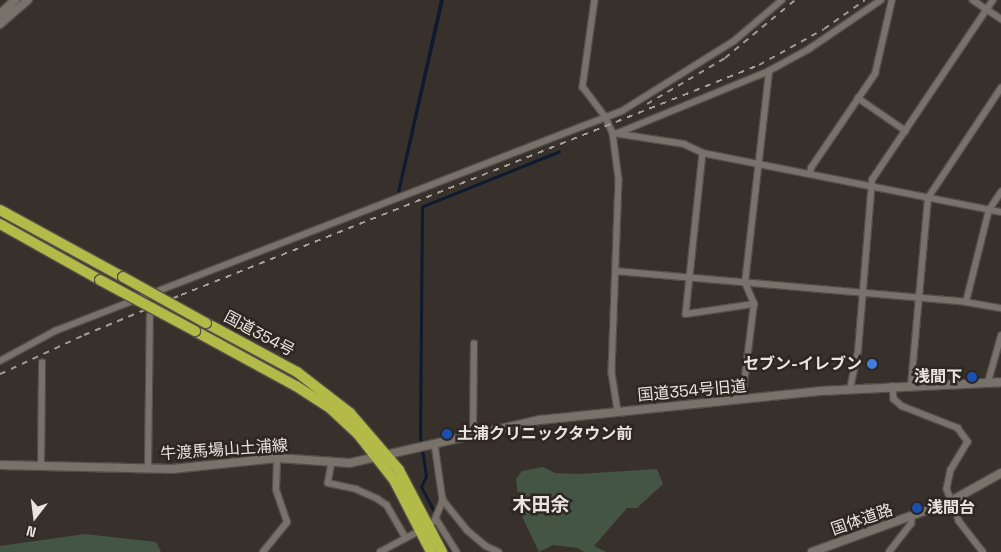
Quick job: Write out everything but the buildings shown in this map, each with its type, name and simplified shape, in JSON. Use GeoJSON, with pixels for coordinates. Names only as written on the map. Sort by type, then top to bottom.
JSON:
{"type":"FeatureCollection","features":[{"type":"Feature","properties":{"kind":"highway","name":"国道354号"},"geometry":{"type":"LineString","coordinates":[[0,210],[312,382],[350,413],[384,457],[429,525],[442,552]]}},
{"type":"Feature","properties":{"kind":"highway","name":"国道354号"},"geometry":{"type":"LineString","coordinates":[[0,224],[315,397],[384,457]]}},
{"type":"Feature","properties":{"kind":"highway","name":"国道354号"},"geometry":{"type":"LineString","coordinates":[[429,525],[431,552]]}},
{"type":"Feature","properties":{"kind":"street"},"geometry":{"type":"LineString","coordinates":[[0,14],[15,0]]}},
{"type":"Feature","properties":{"kind":"street"},"geometry":{"type":"LineString","coordinates":[[0,24],[28,0]]}},
{"type":"Feature","properties":{"kind":"street"},"geometry":{"type":"LineString","coordinates":[[596,0],[583,87],[616,133],[620,180],[612,373],[618,412]]}},
{"type":"Feature","properties":{"kind":"street"},"geometry":{"type":"LineString","coordinates":[[0,361],[55,331],[622,111],[698,66],[741,36],[782,0]]}},
{"type":"Feature","properties":{"kind":"street"},"geometry":{"type":"LineString","coordinates":[[616,133],[769,71],[848,24],[881,0]]}},
{"type":"Feature","properties":{"kind":"street"},"geometry":{"type":"LineString","coordinates":[[810,174],[811,168],[875,74],[892,0]]}},
{"type":"Feature","properties":{"kind":"street"},"geometry":{"type":"LineString","coordinates":[[973,0],[1001,19]]}},
{"type":"Feature","properties":{"kind":"street"},"geometry":{"type":"LineString","coordinates":[[850,389],[858,351],[870,187],[875,174],[906,131],[993,0]]}},
{"type":"Feature","properties":{"kind":"street"},"geometry":{"type":"LineString","coordinates":[[742,400],[754,304],[745,283],[769,71]]}},
{"type":"Feature","properties":{"kind":"street"},"geometry":{"type":"LineString","coordinates":[[911,385],[917,299],[928,198],[1001,88]]}},
{"type":"Feature","properties":{"kind":"street"},"geometry":{"type":"LineString","coordinates":[[858,98],[906,131]]}},
{"type":"Feature","properties":{"kind":"street"},"geometry":{"type":"LineString","coordinates":[[616,133],[684,144],[703,153],[1001,212]]}},
{"type":"Feature","properties":{"kind":"street"},"geometry":{"type":"LineString","coordinates":[[703,153],[686,314],[754,304]]}},
{"type":"Feature","properties":{"kind":"street"},"geometry":{"type":"LineString","coordinates":[[966,302],[989,210],[1001,192]]}},
{"type":"Feature","properties":{"kind":"street"},"geometry":{"type":"LineString","coordinates":[[615,271],[966,302],[1001,308]]}},
{"type":"Feature","properties":{"kind":"street"},"geometry":{"type":"LineString","coordinates":[[148,469],[150,316]]}},
{"type":"Feature","properties":{"kind":"street"},"geometry":{"type":"LineString","coordinates":[[988,382],[1001,336]]}},
{"type":"Feature","properties":{"kind":"street"},"geometry":{"type":"LineString","coordinates":[[474,344],[474,434]]}},
{"type":"Feature","properties":{"kind":"street"},"geometry":{"type":"LineString","coordinates":[[41,465],[42,363]]}},
{"type":"Feature","properties":{"kind":"street","name":"国道354号旧道"},"geometry":{"type":"LineString","coordinates":[[384,457],[474,434],[540,420],[850,389],[1001,382]]}},
{"type":"Feature","properties":{"kind":"street"},"geometry":{"type":"LineString","coordinates":[[893,386],[894,399],[902,406],[958,428],[968,442],[947,480],[951,501],[958,521],[983,552]]}},
{"type":"Feature","properties":{"kind":"street"},"geometry":{"type":"LineString","coordinates":[[435,444],[443,500],[479,541],[499,552]]}},
{"type":"Feature","properties":{"kind":"street","name":"牛渡馬場山土浦線"},"geometry":{"type":"LineString","coordinates":[[0,465],[148,469],[195,468],[277,458],[332,463],[384,457]]}},
{"type":"Feature","properties":{"kind":"street"},"geometry":{"type":"LineString","coordinates":[[263,552],[287,522],[276,490],[277,458]]}},
{"type":"Feature","properties":{"kind":"street"},"geometry":{"type":"LineString","coordinates":[[332,463],[328,483],[356,489],[387,505],[405,536]]}},
{"type":"Feature","properties":{"kind":"street","name":"国体道路"},"geometry":{"type":"LineString","coordinates":[[812,552],[951,501],[1001,473]]}},
{"type":"Feature","properties":{"kind":"street"},"geometry":{"type":"LineString","coordinates":[[380,552],[405,536],[429,525],[443,500]]}},
{"type":"Feature","properties":{"kind":"street"},"geometry":{"type":"LineString","coordinates":[[889,552],[911,524],[912,516]]}},
{"type":"Feature","properties":{"kind":"street"},"geometry":{"type":"LineString","coordinates":[[429,525],[456,552]]}},
{"type":"Feature","properties":{"kind":"green space"},"geometry":{"type":"Polygon","coordinates":[[[543,467],[555,473],[577,474],[657,469],[663,484],[637,508],[627,508],[594,546],[606,552],[584,552],[578,548],[553,545],[539,552],[520,512],[516,479],[522,471],[543,467]]]}},
{"type":"Feature","properties":{"kind":"green space"},"geometry":{"type":"Polygon","coordinates":[[[85,534],[156,542],[161,552],[0,552],[0,546],[85,534]]]}},
{"type":"Feature","properties":{"kind":"water"},"geometry":{"type":"Polygon","coordinates":[[[440,0],[444,0],[400,193],[397,192],[440,0]]]}},
{"type":"Feature","properties":{"kind":"water"},"geometry":{"type":"Polygon","coordinates":[[[560,150],[561,153],[424,208],[422,436],[428,477],[423,487],[438,515],[436,519],[455,552],[451,552],[433,521],[435,516],[420,487],[425,476],[419,437],[421,206],[560,150]]]}},
{"type":"Feature","properties":{"kind":"railway"},"geometry":{"type":"LineString","coordinates":[[647,104],[725,58],[795,0]]}},
{"type":"Feature","properties":{"kind":"railway"},"geometry":{"type":"LineString","coordinates":[[0,374],[84,335],[181,295],[759,65],[824,29],[865,0]]}},
{"type":"Feature","properties":{"kind":"place","name":"セブン-イレブン"},"geometry":{"type":"Point","coordinates":[872,364]}},
{"type":"Feature","properties":{"kind":"place","name":"浅間下"},"geometry":{"type":"Point","coordinates":[972,377]}},
{"type":"Feature","properties":{"kind":"place","name":"土浦クリニックタウン前"},"geometry":{"type":"Point","coordinates":[447,434]}},
{"type":"Feature","properties":{"kind":"place","name":"浅間台"},"geometry":{"type":"Point","coordinates":[917,508]}},
{"type":"Feature","properties":{"kind":"district","name":"木田余"},"geometry":{"type":"Point","coordinates":[541,505]}}]}
